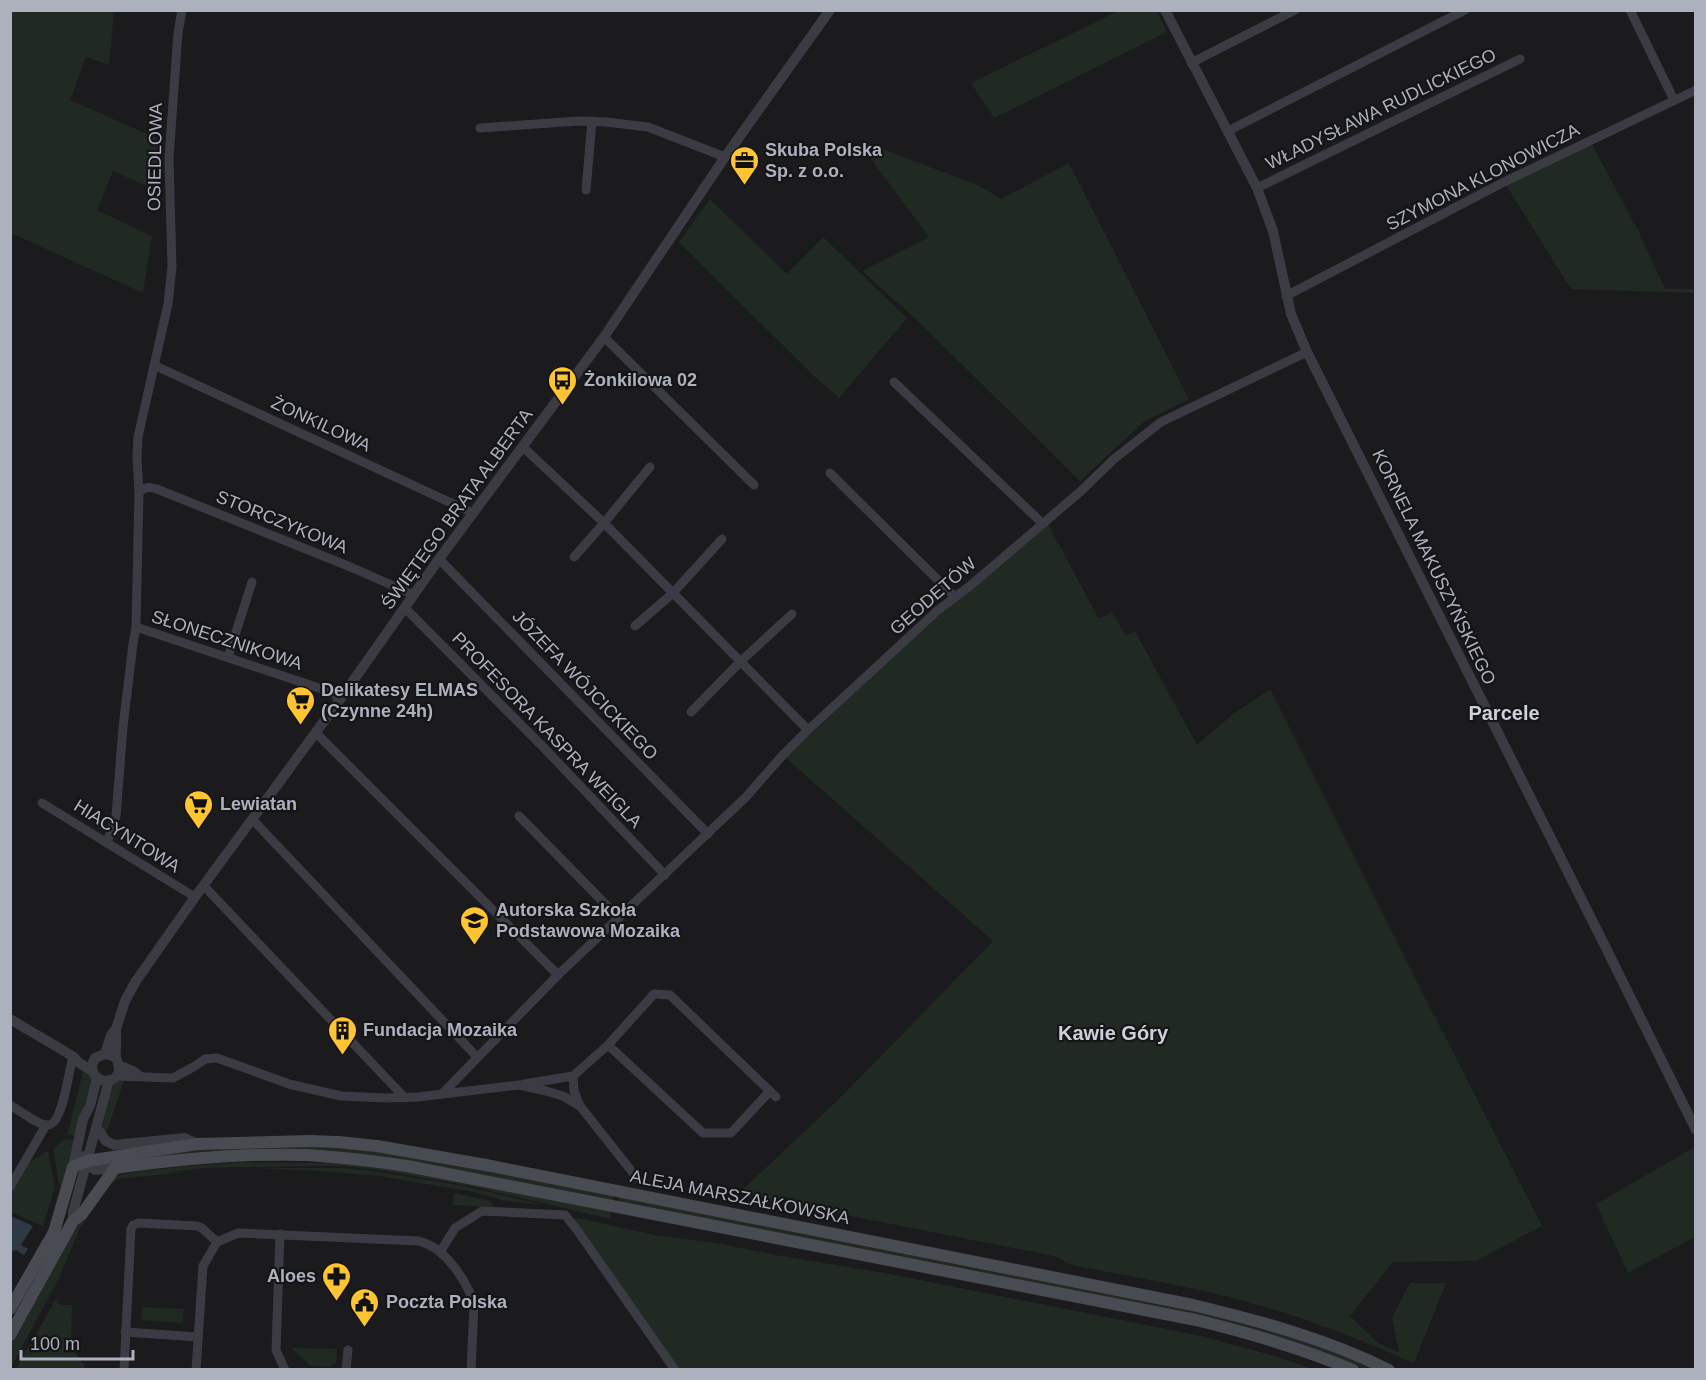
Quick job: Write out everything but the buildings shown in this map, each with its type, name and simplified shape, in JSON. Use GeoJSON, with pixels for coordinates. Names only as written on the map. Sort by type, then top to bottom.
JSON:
{"type":"FeatureCollection","features":[{"type":"Feature","properties":{"kind":"main road","name":"ALEJA MARSZAŁKOWSKA"},"geometry":{"type":"LineString","coordinates":[[72,1167],[87,1161],[197,1144],[338,1142],[409,1151],[1193,1305],[1283,1328],[1389,1370]]}},
{"type":"Feature","properties":{"kind":"main road","name":"ALEJA MARSZAŁKOWSKA"},"geometry":{"type":"LineString","coordinates":[[115,1168],[230,1155],[353,1158],[407,1166],[1196,1320],[1253,1334],[1309,1352],[1353,1370]]}},
{"type":"Feature","properties":{"kind":"main road"},"geometry":{"type":"LineString","coordinates":[[10,1309],[54,1232],[72,1167]]}},
{"type":"Feature","properties":{"kind":"main road"},"geometry":{"type":"LineString","coordinates":[[10,1335],[74,1221],[82,1214],[115,1168]]}},
{"type":"Feature","properties":{"kind":"street","name":"OSIEDLOWA"},"geometry":{"type":"LineString","coordinates":[[107,843],[116,816],[123,727],[136,627],[138,436],[156,366],[168,304],[172,267],[169,158],[178,33],[182,10]]}},
{"type":"Feature","properties":{"kind":"street","name":"ŚWIĘTEGO BRATA ALBERTA"},"geometry":{"type":"LineString","coordinates":[[116,1029],[92,1067],[108,1072],[116,1029],[125,1002],[136,981],[439,559],[604,337],[725,158],[830,10]]}},
{"type":"Feature","properties":{"kind":"street","name":"KORNELA MAKUSZYŃSKIEGO"},"geometry":{"type":"LineString","coordinates":[[1165,10],[1257,188],[1273,231],[1291,314],[1308,352],[1695,1130]]}},
{"type":"Feature","properties":{"kind":"street"},"geometry":{"type":"LineString","coordinates":[[1191,63],[1295,10]]}},
{"type":"Feature","properties":{"kind":"street"},"geometry":{"type":"LineString","coordinates":[[1228,131],[1465,10]]}},
{"type":"Feature","properties":{"kind":"street"},"geometry":{"type":"LineString","coordinates":[[1630,10],[1674,100]]}},
{"type":"Feature","properties":{"kind":"street","name":"WŁADYSŁAWA RUDLICKIEGO"},"geometry":{"type":"LineString","coordinates":[[1257,188],[1520,60]]}},
{"type":"Feature","properties":{"kind":"street","name":"SZYMONA KLONOWICZA"},"geometry":{"type":"LineString","coordinates":[[1286,296],[1504,182],[1695,90]]}},
{"type":"Feature","properties":{"kind":"street"},"geometry":{"type":"LineString","coordinates":[[480,128],[579,120],[648,127],[725,158]]}},
{"type":"Feature","properties":{"kind":"street"},"geometry":{"type":"LineString","coordinates":[[586,190],[592,121]]}},
{"type":"Feature","properties":{"kind":"street"},"geometry":{"type":"LineString","coordinates":[[604,337],[754,484]]}},
{"type":"Feature","properties":{"kind":"street","name":"GEODETÓW"},"geometry":{"type":"LineString","coordinates":[[442,1094],[558,975],[746,797],[808,730],[887,659],[913,632],[1081,491],[1114,459],[1155,426],[1308,352]]}},
{"type":"Feature","properties":{"kind":"street","name":"ŻONKILOWA"},"geometry":{"type":"LineString","coordinates":[[156,366],[473,513]]}},
{"type":"Feature","properties":{"kind":"street"},"geometry":{"type":"LineString","coordinates":[[894,382],[1042,523]]}},
{"type":"Feature","properties":{"kind":"street"},"geometry":{"type":"LineString","coordinates":[[523,447],[604,523],[808,730]]}},
{"type":"Feature","properties":{"kind":"street"},"geometry":{"type":"LineString","coordinates":[[574,557],[651,467]]}},
{"type":"Feature","properties":{"kind":"street"},"geometry":{"type":"LineString","coordinates":[[830,473],[954,597]]}},
{"type":"Feature","properties":{"kind":"street","name":"STORCZYKOWA"},"geometry":{"type":"LineString","coordinates":[[139,493],[144,488],[157,489],[414,595]]}},
{"type":"Feature","properties":{"kind":"street"},"geometry":{"type":"LineString","coordinates":[[635,626],[673,593],[722,539]]}},
{"type":"Feature","properties":{"kind":"street","name":"JÓZEFA WÓJCICKIEGO"},"geometry":{"type":"LineString","coordinates":[[439,559],[708,834]]}},
{"type":"Feature","properties":{"kind":"street"},"geometry":{"type":"LineString","coordinates":[[228,657],[252,582]]}},
{"type":"Feature","properties":{"kind":"street","name":"PROFESORA KASPRA WEIGLA"},"geometry":{"type":"LineString","coordinates":[[405,608],[546,750],[665,875]]}},
{"type":"Feature","properties":{"kind":"street"},"geometry":{"type":"LineString","coordinates":[[690,712],[792,615]]}},
{"type":"Feature","properties":{"kind":"street","name":"SŁONECZNIKOWA"},"geometry":{"type":"LineString","coordinates":[[136,627],[328,691],[341,698]]}},
{"type":"Feature","properties":{"kind":"street"},"geometry":{"type":"LineString","coordinates":[[316,733],[558,975]]}},
{"type":"Feature","properties":{"kind":"street","name":"HIACYNTOWA"},"geometry":{"type":"LineString","coordinates":[[42,803],[195,897]]}},
{"type":"Feature","properties":{"kind":"street"},"geometry":{"type":"LineString","coordinates":[[519,816],[619,918]]}},
{"type":"Feature","properties":{"kind":"street"},"geometry":{"type":"LineString","coordinates":[[253,820],[477,1057]]}},
{"type":"Feature","properties":{"kind":"street"},"geometry":{"type":"LineString","coordinates":[[204,886],[405,1098]]}},
{"type":"Feature","properties":{"kind":"street"},"geometry":{"type":"LineString","coordinates":[[10,1019],[74,1057],[78,1062],[108,1072],[173,1078],[205,1059],[217,1058],[289,1084],[324,1093],[359,1097],[405,1098],[519,1085],[573,1076],[608,1045],[654,994],[670,995],[773,1094],[730,1133],[703,1133],[608,1045]]}},
{"type":"Feature","properties":{"kind":"street"},"geometry":{"type":"LineString","coordinates":[[74,1057],[109,1054],[108,1072],[74,1212],[74,1221]]}},
{"type":"Feature","properties":{"kind":"street"},"geometry":{"type":"LineString","coordinates":[[10,1105],[46,1125],[52,1124],[57,1118],[66,1091],[69,1068],[74,1057]]}},
{"type":"Feature","properties":{"kind":"street"},"geometry":{"type":"LineString","coordinates":[[72,1167],[83,1119],[108,1072]]}},
{"type":"Feature","properties":{"kind":"street"},"geometry":{"type":"LineString","coordinates":[[573,1076],[574,1091],[580,1106],[637,1178]]}},
{"type":"Feature","properties":{"kind":"street"},"geometry":{"type":"LineString","coordinates":[[519,1085],[555,1094],[580,1106]]}},
{"type":"Feature","properties":{"kind":"street"},"geometry":{"type":"LineString","coordinates":[[90,1106],[91,1121],[83,1150],[87,1161],[95,1170],[115,1168]]}},
{"type":"Feature","properties":{"kind":"street"},"geometry":{"type":"LineString","coordinates":[[10,1187],[46,1125]]}},
{"type":"Feature","properties":{"kind":"street"},"geometry":{"type":"LineString","coordinates":[[96,1127],[106,1141],[114,1145],[185,1138],[197,1144]]}},
{"type":"Feature","properties":{"kind":"street"},"geometry":{"type":"LineString","coordinates":[[440,1252],[455,1228],[482,1211],[565,1215],[675,1370]]}},
{"type":"Feature","properties":{"kind":"street"},"geometry":{"type":"LineString","coordinates":[[124,1370],[133,1225],[139,1223],[197,1226],[217,1242]]}},
{"type":"Feature","properties":{"kind":"street"},"geometry":{"type":"LineString","coordinates":[[196,1370],[203,1266],[217,1242],[238,1233],[419,1241],[430,1245],[440,1252],[465,1282],[472,1296],[474,1305],[471,1370]]}},
{"type":"Feature","properties":{"kind":"street"},"geometry":{"type":"LineString","coordinates":[[280,1234],[276,1350],[285,1370]]}},
{"type":"Feature","properties":{"kind":"street"},"geometry":{"type":"LineString","coordinates":[[125,1332],[198,1337]]}},
{"type":"Feature","properties":{"kind":"street"},"geometry":{"type":"LineString","coordinates":[[346,1370],[348,1350]]}},
{"type":"Feature","properties":{"kind":"shaded area"},"geometry":{"type":"Polygon","coordinates":[[[11,10],[114,11],[109,65],[86,57],[70,100],[163,141],[154,189],[113,171],[97,210],[152,236],[143,293],[11,233],[11,10]]]}},
{"type":"Feature","properties":{"kind":"shaded area"},"geometry":{"type":"Polygon","coordinates":[[[1118,11],[1157,11],[1167,32],[994,118],[971,83],[1118,11]]]}},
{"type":"Feature","properties":{"kind":"shaded area"},"geometry":{"type":"Polygon","coordinates":[[[1590,141],[1638,230],[1665,289],[1695,289],[1695,293],[1571,289],[1504,182],[1590,141]]]}},
{"type":"Feature","properties":{"kind":"shaded area"},"geometry":{"type":"Polygon","coordinates":[[[883,149],[980,186],[1001,199],[1069,163],[1189,399],[1145,421],[1080,481],[918,321],[862,271],[929,237],[871,159],[883,149]]]}},
{"type":"Feature","properties":{"kind":"shaded area"},"geometry":{"type":"Polygon","coordinates":[[[710,199],[787,274],[823,237],[907,318],[839,398],[679,242],[710,199]]]}},
{"type":"Feature","properties":{"kind":"shaded area"},"geometry":{"type":"Polygon","coordinates":[[[1048,524],[1099,619],[1112,612],[1126,636],[1135,631],[1197,745],[1232,715],[1270,689],[1542,1226],[1476,1261],[1393,1262],[1350,1316],[1378,1343],[1399,1352],[1392,1317],[1410,1283],[1446,1283],[1414,1363],[1305,1320],[1220,1295],[1071,1265],[1054,1256],[738,1194],[841,1097],[993,941],[786,758],[913,637],[1048,524]]]}},
{"type":"Feature","properties":{"kind":"shaded area"},"geometry":{"type":"Polygon","coordinates":[[[85,1068],[92,1079],[76,1136],[67,1135],[82,1076],[85,1068]]]}},
{"type":"Feature","properties":{"kind":"shaded area"},"geometry":{"type":"Polygon","coordinates":[[[125,1078],[104,1134],[104,1112],[109,1089],[114,1083],[125,1078]]]}},
{"type":"Feature","properties":{"kind":"shaded area"},"geometry":{"type":"Polygon","coordinates":[[[63,1140],[74,1140],[63,1187],[59,1184],[53,1149],[63,1140]]]}},
{"type":"Feature","properties":{"kind":"shaded area"},"geometry":{"type":"Polygon","coordinates":[[[275,1146],[367,1149],[615,1194],[614,1201],[355,1155],[102,1166],[156,1155],[198,1150],[275,1146]]]}},
{"type":"Feature","properties":{"kind":"shaded area"},"geometry":{"type":"Polygon","coordinates":[[[1695,1147],[1695,1237],[1628,1273],[1596,1204],[1695,1147]]]}},
{"type":"Feature","properties":{"kind":"shaded area"},"geometry":{"type":"Polygon","coordinates":[[[48,1151],[55,1187],[43,1226],[11,1212],[11,1193],[28,1163],[48,1151]]]}},
{"type":"Feature","properties":{"kind":"shaded area"},"geometry":{"type":"Polygon","coordinates":[[[241,1162],[331,1163],[386,1167],[611,1210],[610,1219],[470,1186],[373,1169],[341,1166],[206,1168],[164,1173],[197,1171],[118,1179],[106,1189],[113,1179],[135,1172],[241,1162]]]}},
{"type":"Feature","properties":{"kind":"shaded area"},"geometry":{"type":"Polygon","coordinates":[[[253,1168],[342,1168],[373,1171],[464,1186],[544,1205],[506,1201],[473,1192],[379,1176],[253,1168]]]}},
{"type":"Feature","properties":{"kind":"shaded area"},"geometry":{"type":"Polygon","coordinates":[[[454,1193],[491,1201],[493,1207],[453,1205],[454,1193]]]}},
{"type":"Feature","properties":{"kind":"shaded area"},"geometry":{"type":"Polygon","coordinates":[[[619,1195],[1175,1305],[1288,1334],[1381,1369],[1364,1369],[1309,1348],[618,1202],[619,1195]]]}},
{"type":"Feature","properties":{"kind":"shaded area"},"geometry":{"type":"Polygon","coordinates":[[[98,1197],[100,1198],[80,1228],[59,1278],[11,1367],[11,1343],[71,1236],[98,1197]]]}},
{"type":"Feature","properties":{"kind":"shaded area"},"geometry":{"type":"Polygon","coordinates":[[[11,1216],[33,1226],[21,1245],[28,1249],[24,1255],[16,1250],[12,1251],[11,1248],[11,1216]]]}},
{"type":"Feature","properties":{"kind":"shaded area"},"geometry":{"type":"Polygon","coordinates":[[[578,1218],[655,1235],[716,1243],[885,1273],[1201,1336],[1313,1369],[679,1369],[573,1219],[578,1218]]]}},
{"type":"Feature","properties":{"kind":"shaded area"},"geometry":{"type":"Polygon","coordinates":[[[56,1299],[60,1305],[72,1305],[71,1345],[84,1365],[84,1369],[16,1369],[56,1299]]]}},
{"type":"Feature","properties":{"kind":"shaded area"},"geometry":{"type":"Polygon","coordinates":[[[142,1307],[184,1309],[183,1323],[141,1320],[142,1307]]]}},
{"type":"Feature","properties":{"kind":"shaded area"},"geometry":{"type":"Polygon","coordinates":[[[292,1348],[337,1349],[336,1364],[332,1364],[331,1367],[310,1366],[292,1348]]]}},
{"type":"Feature","properties":{"kind":"place","name":"Skuba Polska Sp. z o.o."},"geometry":{"type":"Point","coordinates":[744,186]}},
{"type":"Feature","properties":{"kind":"place","name":"Żonkilowa 02"},"geometry":{"type":"Point","coordinates":[563,406]}},
{"type":"Feature","properties":{"kind":"place","name":"Delikatesy ELMAS (Czynne 24h)"},"geometry":{"type":"Point","coordinates":[300,726]}},
{"type":"Feature","properties":{"kind":"place","name":"Lewiatan"},"geometry":{"type":"Point","coordinates":[199,830]}},
{"type":"Feature","properties":{"kind":"place","name":"Autorska Szkoła Podstawowa Mozaika"},"geometry":{"type":"Point","coordinates":[475,946]}},
{"type":"Feature","properties":{"kind":"place","name":"Fundacja Mozaika"},"geometry":{"type":"Point","coordinates":[342,1056]}},
{"type":"Feature","properties":{"kind":"place","name":"Aloes"},"geometry":{"type":"Point","coordinates":[337,1302]}},
{"type":"Feature","properties":{"kind":"place","name":"Poczta Polska"},"geometry":{"type":"Point","coordinates":[365,1328]}},
{"type":"Feature","properties":{"kind":"district","name":"Parcele"},"geometry":{"type":"Point","coordinates":[1504,713]}},
{"type":"Feature","properties":{"kind":"district","name":"Kawie Góry"},"geometry":{"type":"Point","coordinates":[1113,1033]}}]}
